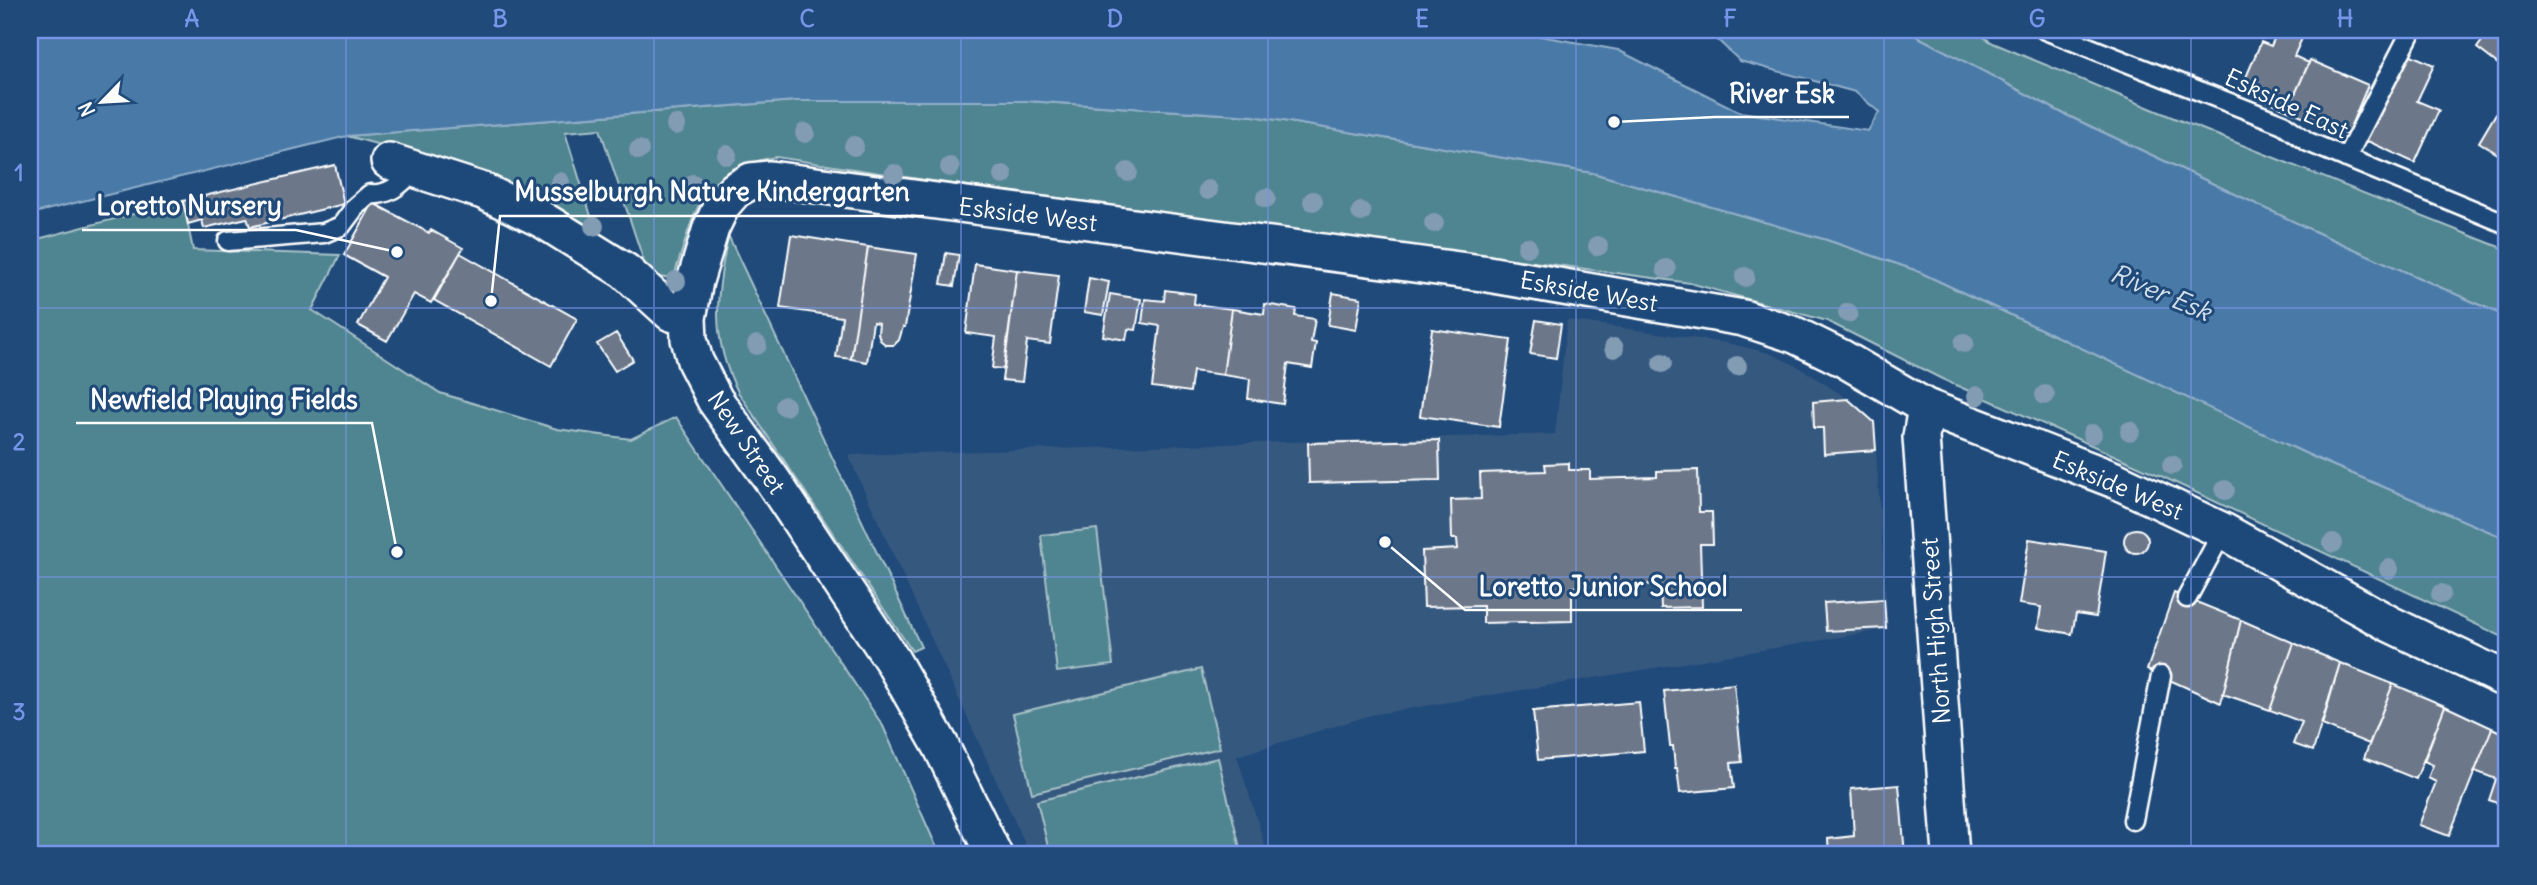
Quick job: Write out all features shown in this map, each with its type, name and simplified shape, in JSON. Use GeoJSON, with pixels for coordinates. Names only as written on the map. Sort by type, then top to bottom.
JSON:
{"type":"FeatureCollection","features":[{"type":"Feature","properties":{"kind":"street"},"geometry":{"type":"LineString","coordinates":[[403,165],[483,191],[543,220],[625,271],[671,313],[688,318]]}},
{"type":"Feature","properties":{"kind":"street","name":"Eskside West"},"geometry":{"type":"LineString","coordinates":[[688,318],[695,281],[711,228],[722,205],[735,190],[751,181],[770,178],[1482,273],[1743,318],[1794,335],[1830,352],[1926,407],[2115,480],[2223,531],[2390,624],[2507,680]]}},
{"type":"Feature","properties":{"kind":"street","name":"New Street"},"geometry":{"type":"LineString","coordinates":[[688,318],[695,361],[715,400],[773,481],[892,660],[941,746],[993,855]]}},
{"type":"Feature","properties":{"kind":"street","name":"North High Street"},"geometry":{"type":"LineString","coordinates":[[1926,407],[1921,437],[1951,855]]}},
{"type":"Feature","properties":{"kind":"lane","name":"Eskside East"},"geometry":{"type":"LineString","coordinates":[[2045,30],[2283,124],[2308,142],[2507,224]]}},
{"type":"Feature","properties":{"kind":"lane"},"geometry":{"type":"LineString","coordinates":[[2346,158],[2412,30]]}},
{"type":"Feature","properties":{"kind":"lane"},"geometry":{"type":"LineString","coordinates":[[228,241],[324,233],[341,226],[356,206],[370,194],[382,195],[397,187],[403,165]]}},
{"type":"Feature","properties":{"kind":"lane"},"geometry":{"type":"LineString","coordinates":[[2187,598],[2223,531]]}},
{"type":"Feature","properties":{"kind":"lane"},"geometry":{"type":"LineString","coordinates":[[2133,820],[2161,676]]}},
{"type":"Feature","properties":{"kind":"shaded area"},"geometry":{"type":"Polygon","coordinates":[[[1567,320],[1727,343],[1769,353],[1799,367],[1848,399],[1874,421],[1888,629],[1371,715],[1237,756],[1268,855],[1030,855],[848,455],[1555,434],[1567,320]]]}},
{"type":"Feature","properties":{"kind":"green space"},"geometry":{"type":"Polygon","coordinates":[[[1905,30],[1973,30],[1993,43],[2174,118],[2507,250],[2507,317],[2318,233],[2064,114],[1905,30]]]}},
{"type":"Feature","properties":{"kind":"green space"},"geometry":{"type":"Polygon","coordinates":[[[795,101],[1027,101],[1253,116],[1593,173],[1827,240],[1915,270],[2320,460],[2507,539],[2507,639],[2161,476],[1942,379],[1827,321],[1690,283],[938,182],[776,157],[750,163],[731,171],[716,182],[696,211],[675,273],[658,278],[646,268],[600,129],[565,132],[595,229],[591,234],[432,159],[347,136],[795,101]]]}},
{"type":"Feature","properties":{"kind":"green space"},"geometry":{"type":"Polygon","coordinates":[[[183,201],[193,250],[340,255],[312,310],[440,393],[557,429],[631,439],[676,417],[883,726],[940,855],[30,855],[30,241],[183,201]]]}},
{"type":"Feature","properties":{"kind":"green space"},"geometry":{"type":"Polygon","coordinates":[[[728,235],[921,647],[912,651],[738,392],[729,372],[719,333],[719,296],[728,235]]]}},
{"type":"Feature","properties":{"kind":"green space"},"geometry":{"type":"Polygon","coordinates":[[[1097,529],[1113,665],[1057,672],[1041,535],[1097,529]]]}},
{"type":"Feature","properties":{"kind":"green space"},"geometry":{"type":"Polygon","coordinates":[[[1201,669],[1220,748],[1032,793],[1013,714],[1201,669]]]}},
{"type":"Feature","properties":{"kind":"green space"},"geometry":{"type":"Polygon","coordinates":[[[1218,758],[1240,848],[1211,855],[1050,855],[1037,801],[1218,758]]]}},
{"type":"Feature","properties":{"kind":"water"},"geometry":{"type":"Polygon","coordinates":[[[30,30],[1525,30],[1530,34],[1618,50],[1740,112],[1868,131],[1879,112],[1855,92],[1740,61],[1707,30],[1905,30],[2064,114],[2318,233],[2507,317],[2507,539],[2320,460],[1915,270],[1827,240],[1593,173],[1253,116],[1027,101],[795,101],[347,136],[30,214],[30,30]]]}},
{"type":"Feature","properties":{"kind":"building"},"geometry":{"type":"Polygon","coordinates":[[[2278,30],[2293,30],[2304,34],[2294,56],[2309,63],[2288,110],[2241,89],[2261,42],[2271,46],[2278,30]]]}},
{"type":"Feature","properties":{"kind":"building"},"geometry":{"type":"Polygon","coordinates":[[[2490,30],[2507,30],[2507,71],[2477,48],[2490,30]]]}},
{"type":"Feature","properties":{"kind":"building"},"geometry":{"type":"Polygon","coordinates":[[[2402,51],[2434,65],[2417,101],[2439,110],[2415,163],[2363,139],[2402,51]]]}},
{"type":"Feature","properties":{"kind":"building"},"geometry":{"type":"Polygon","coordinates":[[[2310,60],[2368,85],[2347,135],[2288,110],[2310,60]]]}},
{"type":"Feature","properties":{"kind":"building"},"geometry":{"type":"Polygon","coordinates":[[[2507,95],[2507,160],[2479,142],[2507,95]]]}},
{"type":"Feature","properties":{"kind":"building"},"geometry":{"type":"Polygon","coordinates":[[[335,165],[344,204],[250,227],[247,218],[204,228],[202,220],[188,224],[183,201],[335,165]]]}},
{"type":"Feature","properties":{"kind":"building"},"geometry":{"type":"Polygon","coordinates":[[[373,203],[463,248],[431,303],[414,294],[387,341],[358,325],[384,277],[344,255],[373,203]]]}},
{"type":"Feature","properties":{"kind":"building"},"geometry":{"type":"Polygon","coordinates":[[[791,235],[868,247],[851,359],[836,357],[842,317],[780,308],[791,235]]]}},
{"type":"Feature","properties":{"kind":"building"},"geometry":{"type":"Polygon","coordinates":[[[868,247],[917,254],[905,327],[899,340],[894,345],[886,345],[880,340],[879,323],[873,322],[867,362],[851,359],[868,247]]]}},
{"type":"Feature","properties":{"kind":"building"},"geometry":{"type":"Polygon","coordinates":[[[460,253],[577,319],[551,366],[434,300],[460,253]]]}},
{"type":"Feature","properties":{"kind":"building"},"geometry":{"type":"Polygon","coordinates":[[[946,253],[959,255],[954,286],[941,284],[946,253]]]}},
{"type":"Feature","properties":{"kind":"building"},"geometry":{"type":"Polygon","coordinates":[[[975,264],[1017,270],[1004,369],[992,368],[996,337],[966,333],[975,264]]]}},
{"type":"Feature","properties":{"kind":"building"},"geometry":{"type":"Polygon","coordinates":[[[1017,270],[1059,275],[1050,344],[1027,341],[1022,382],[1002,380],[1017,270]]]}},
{"type":"Feature","properties":{"kind":"building"},"geometry":{"type":"Polygon","coordinates":[[[1089,278],[1109,282],[1103,315],[1084,312],[1089,278]]]}},
{"type":"Feature","properties":{"kind":"building"},"geometry":{"type":"Polygon","coordinates":[[[1165,290],[1195,294],[1194,304],[1232,309],[1223,375],[1193,371],[1190,392],[1152,387],[1160,326],[1142,323],[1145,299],[1164,301],[1165,290]]]}},
{"type":"Feature","properties":{"kind":"building"},"geometry":{"type":"Polygon","coordinates":[[[1333,293],[1361,298],[1356,330],[1328,325],[1333,293]]]}},
{"type":"Feature","properties":{"kind":"building"},"geometry":{"type":"Polygon","coordinates":[[[1110,294],[1141,299],[1136,330],[1128,329],[1126,340],[1103,336],[1110,294]]]}},
{"type":"Feature","properties":{"kind":"building"},"geometry":{"type":"Polygon","coordinates":[[[1265,304],[1296,309],[1295,316],[1315,319],[1311,342],[1316,343],[1312,368],[1288,364],[1283,404],[1248,399],[1250,379],[1223,375],[1232,309],[1264,314],[1265,304]]]}},
{"type":"Feature","properties":{"kind":"building"},"geometry":{"type":"Polygon","coordinates":[[[1536,320],[1561,324],[1556,358],[1530,354],[1536,320]]]}},
{"type":"Feature","properties":{"kind":"building"},"geometry":{"type":"Polygon","coordinates":[[[1432,329],[1511,340],[1499,427],[1420,416],[1432,329]]]}},
{"type":"Feature","properties":{"kind":"building"},"geometry":{"type":"Polygon","coordinates":[[[616,333],[633,360],[615,371],[597,344],[616,333]]]}},
{"type":"Feature","properties":{"kind":"building"},"geometry":{"type":"Polygon","coordinates":[[[1848,399],[1874,422],[1876,450],[1824,454],[1823,428],[1814,428],[1813,402],[1848,399]]]}},
{"type":"Feature","properties":{"kind":"building"},"geometry":{"type":"Polygon","coordinates":[[[1439,440],[1440,480],[1309,483],[1308,443],[1439,440]]]}},
{"type":"Feature","properties":{"kind":"building"},"geometry":{"type":"Polygon","coordinates":[[[1569,463],[1569,470],[1590,470],[1590,479],[1657,477],[1657,471],[1698,470],[1699,512],[1712,512],[1713,544],[1700,544],[1702,607],[1661,608],[1660,584],[1572,587],[1572,621],[1483,623],[1483,606],[1424,607],[1422,551],[1458,549],[1457,539],[1452,539],[1451,500],[1481,499],[1480,473],[1546,471],[1545,464],[1569,463]]]}},
{"type":"Feature","properties":{"kind":"building"},"geometry":{"type":"Polygon","coordinates":[[[2136,529],[2147,536],[2148,541],[2141,552],[2136,553],[2125,546],[2124,541],[2131,530],[2136,529]]]}},
{"type":"Feature","properties":{"kind":"building"},"geometry":{"type":"Polygon","coordinates":[[[2029,539],[2106,551],[2096,617],[2076,614],[2072,634],[2038,628],[2041,607],[2019,604],[2029,539]]]}},
{"type":"Feature","properties":{"kind":"building"},"geometry":{"type":"Polygon","coordinates":[[[2174,593],[2241,620],[2221,703],[2147,670],[2174,593]]]}},
{"type":"Feature","properties":{"kind":"building"},"geometry":{"type":"Polygon","coordinates":[[[1884,599],[1886,628],[1826,631],[1824,603],[1884,599]]]}},
{"type":"Feature","properties":{"kind":"building"},"geometry":{"type":"Polygon","coordinates":[[[2241,620],[2294,643],[2270,710],[2223,694],[2241,620]]]}},
{"type":"Feature","properties":{"kind":"building"},"geometry":{"type":"Polygon","coordinates":[[[2294,643],[2340,663],[2313,751],[2293,744],[2302,722],[2270,710],[2294,643]]]}},
{"type":"Feature","properties":{"kind":"building"},"geometry":{"type":"Polygon","coordinates":[[[2340,663],[2393,684],[2369,744],[2322,725],[2340,663]]]}},
{"type":"Feature","properties":{"kind":"building"},"geometry":{"type":"Polygon","coordinates":[[[1734,684],[1742,762],[1731,763],[1734,788],[1680,793],[1673,746],[1670,746],[1664,691],[1734,684]]]}},
{"type":"Feature","properties":{"kind":"building"},"geometry":{"type":"Polygon","coordinates":[[[2393,684],[2445,706],[2416,779],[2364,758],[2393,684]]]}},
{"type":"Feature","properties":{"kind":"building"},"geometry":{"type":"Polygon","coordinates":[[[1639,702],[1644,751],[1538,760],[1533,711],[1639,702]]]}},
{"type":"Feature","properties":{"kind":"building"},"geometry":{"type":"Polygon","coordinates":[[[2445,706],[2492,728],[2449,836],[2419,825],[2436,782],[2428,778],[2433,765],[2424,761],[2445,706]]]}},
{"type":"Feature","properties":{"kind":"building"},"geometry":{"type":"Polygon","coordinates":[[[2492,728],[2507,735],[2507,806],[2489,800],[2496,779],[2475,771],[2492,728]]]}},
{"type":"Feature","properties":{"kind":"building"},"geometry":{"type":"Polygon","coordinates":[[[1899,785],[1905,855],[1829,855],[1828,839],[1854,836],[1851,789],[1899,785]]]}},
{"type":"Feature","properties":{"kind":"place","name":"River Esk"},"geometry":{"type":"Point","coordinates":[1614,122]}},
{"type":"Feature","properties":{"kind":"place","name":"Loretto Nursery"},"geometry":{"type":"Point","coordinates":[397,252]}},
{"type":"Feature","properties":{"kind":"place","name":"Musselburgh Nature Kindergarten"},"geometry":{"type":"Point","coordinates":[491,301]}},
{"type":"Feature","properties":{"kind":"place","name":"Loretto Junior School"},"geometry":{"type":"Point","coordinates":[1385,542]}},
{"type":"Feature","properties":{"kind":"place","name":"Newfield Playing Fields"},"geometry":{"type":"Point","coordinates":[397,552]}}]}
